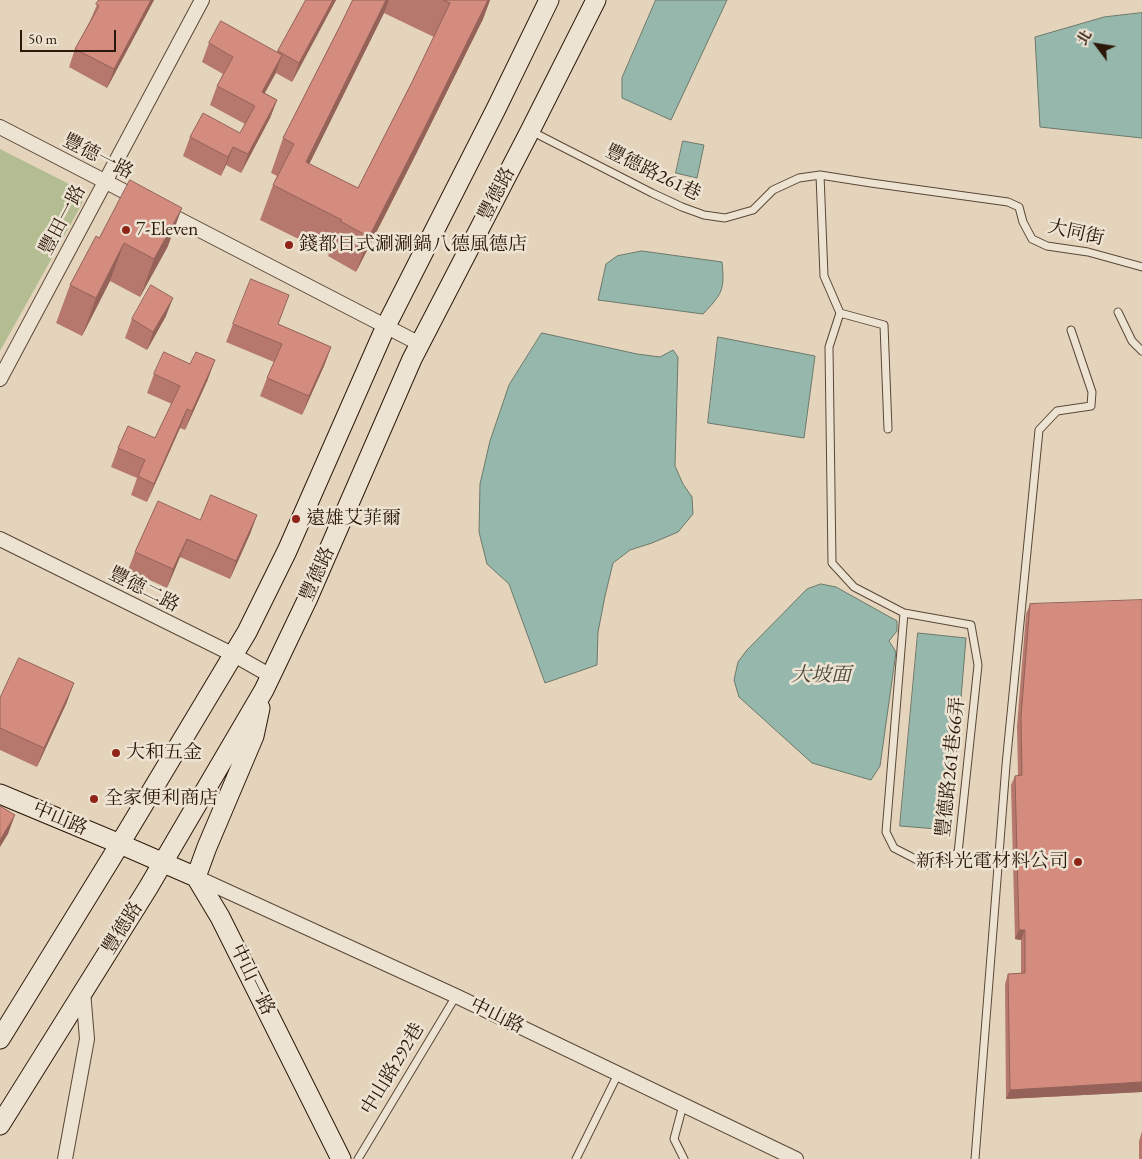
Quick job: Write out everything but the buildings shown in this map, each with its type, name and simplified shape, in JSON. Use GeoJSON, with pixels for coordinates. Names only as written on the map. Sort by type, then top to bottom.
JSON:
{"type":"FeatureCollection","features":[{"type":"Feature","properties":{"kind":"main road","name":"豐德路"},"geometry":{"type":"LineString","coordinates":[[0,1039],[247,632],[287,551],[386,326],[550,0]]}},
{"type":"Feature","properties":{"kind":"main road","name":"豐德路"},"geometry":{"type":"LineString","coordinates":[[0,1126],[162,862],[268,683],[307,600],[412,359],[596,0]]}},
{"type":"Feature","properties":{"kind":"main road"},"geometry":{"type":"LineString","coordinates":[[120,844],[196,877],[254,736],[268,683]]}},
{"type":"Feature","properties":{"kind":"main road","name":"中山路"},"geometry":{"type":"LineString","coordinates":[[0,794],[120,844]]}},
{"type":"Feature","properties":{"kind":"main road","name":"中山一路"},"geometry":{"type":"LineString","coordinates":[[196,877],[220,917],[341,1159]]}},
{"type":"Feature","properties":{"kind":"street","name":"豐田一路"},"geometry":{"type":"LineString","coordinates":[[0,379],[202,0]]}},
{"type":"Feature","properties":{"kind":"street","name":"豐德一路"},"geometry":{"type":"LineString","coordinates":[[0,127],[420,344]]}},
{"type":"Feature","properties":{"kind":"street","name":"豐德二路"},"geometry":{"type":"LineString","coordinates":[[0,539],[234,655],[268,683]]}},
{"type":"Feature","properties":{"kind":"street","name":"中山路"},"geometry":{"type":"LineString","coordinates":[[196,877],[456,996],[796,1159]]}},
{"type":"Feature","properties":{"kind":"street"},"geometry":{"type":"LineString","coordinates":[[65,1159],[86,1039],[83,992]]}},
{"type":"Feature","properties":{"kind":"lane","name":"豐德路261巷"},"geometry":{"type":"LineString","coordinates":[[530,131],[652,193],[704,215],[725,218],[753,210],[773,190],[799,178],[820,175],[871,184],[994,200]]}},
{"type":"Feature","properties":{"kind":"lane"},"geometry":{"type":"LineString","coordinates":[[820,175],[824,276],[840,313],[884,325],[888,430]]}},
{"type":"Feature","properties":{"kind":"lane","name":"大同街"},"geometry":{"type":"LineString","coordinates":[[994,200],[1008,202],[1019,207],[1023,222],[1032,238],[1047,246],[1088,252],[1142,267]]}},
{"type":"Feature","properties":{"kind":"lane"},"geometry":{"type":"LineString","coordinates":[[1118,312],[1132,341],[1142,351]]}},
{"type":"Feature","properties":{"kind":"lane","name":"豐德路261巷66弄"},"geometry":{"type":"LineString","coordinates":[[840,313],[829,347],[832,563],[854,587],[904,613],[971,625],[978,665],[958,853],[927,865],[894,848],[886,832],[904,613]]}},
{"type":"Feature","properties":{"kind":"lane"},"geometry":{"type":"LineString","coordinates":[[975,1159],[1005,775],[1039,430],[1056,411],[1090,406],[1092,392],[1071,330]]}},
{"type":"Feature","properties":{"kind":"lane","name":"中山路292巷"},"geometry":{"type":"LineString","coordinates":[[358,1159],[456,996]]}},
{"type":"Feature","properties":{"kind":"lane"},"geometry":{"type":"LineString","coordinates":[[576,1159],[618,1074]]}},
{"type":"Feature","properties":{"kind":"lane"},"geometry":{"type":"LineString","coordinates":[[683,1105],[674,1139],[684,1159]]}},
{"type":"Feature","properties":{"kind":"green space"},"geometry":{"type":"Polygon","coordinates":[[[0,149],[83,193],[82,204],[0,351],[0,149]]]}},
{"type":"Feature","properties":{"kind":"water"},"geometry":{"type":"Polygon","coordinates":[[[656,0],[727,0],[671,120],[622,98],[622,78],[656,0]]]}},
{"type":"Feature","properties":{"kind":"water"},"geometry":{"type":"Polygon","coordinates":[[[1142,13],[1142,138],[1040,127],[1035,37],[1104,17],[1142,13]]]}},
{"type":"Feature","properties":{"kind":"water"},"geometry":{"type":"Polygon","coordinates":[[[683,141],[704,145],[697,178],[676,173],[683,141]]]}},
{"type":"Feature","properties":{"kind":"water"},"geometry":{"type":"Polygon","coordinates":[[[642,251],[722,262],[723,279],[721,291],[703,314],[598,300],[606,264],[617,256],[642,251]]]}},
{"type":"Feature","properties":{"kind":"water"},"geometry":{"type":"Polygon","coordinates":[[[542,333],[637,354],[660,357],[673,350],[678,357],[675,466],[683,484],[692,497],[693,514],[678,532],[630,550],[613,563],[598,632],[597,665],[545,683],[509,584],[487,564],[479,532],[480,484],[490,441],[509,385],[542,333]]]}},
{"type":"Feature","properties":{"kind":"water"},"geometry":{"type":"Polygon","coordinates":[[[718,337],[815,356],[804,438],[708,423],[718,337]]]}},
{"type":"Feature","properties":{"kind":"water","name":"大坡面"},"geometry":{"type":"Polygon","coordinates":[[[821,584],[836,587],[897,621],[897,631],[889,641],[896,652],[880,766],[871,780],[812,763],[739,697],[734,680],[738,662],[747,650],[807,589],[821,584]]]}},
{"type":"Feature","properties":{"kind":"water"},"geometry":{"type":"Polygon","coordinates":[[[918,633],[966,638],[950,830],[900,826],[918,633]]]}},
{"type":"Feature","properties":{"kind":"place","name":"7-Eleven"},"geometry":{"type":"Point","coordinates":[126,230]}},
{"type":"Feature","properties":{"kind":"place","name":"錢都日式涮涮鍋八德風德店"},"geometry":{"type":"Point","coordinates":[289,245]}},
{"type":"Feature","properties":{"kind":"place","name":"遠雄艾菲爾"},"geometry":{"type":"Point","coordinates":[296,519]}},
{"type":"Feature","properties":{"kind":"place","name":"大和五金"},"geometry":{"type":"Point","coordinates":[116,753]}},
{"type":"Feature","properties":{"kind":"place","name":"全家便利商店"},"geometry":{"type":"Point","coordinates":[94,799]}},
{"type":"Feature","properties":{"kind":"place","name":"新科光電材料公司"},"geometry":{"type":"Point","coordinates":[1078,862]}}]}
